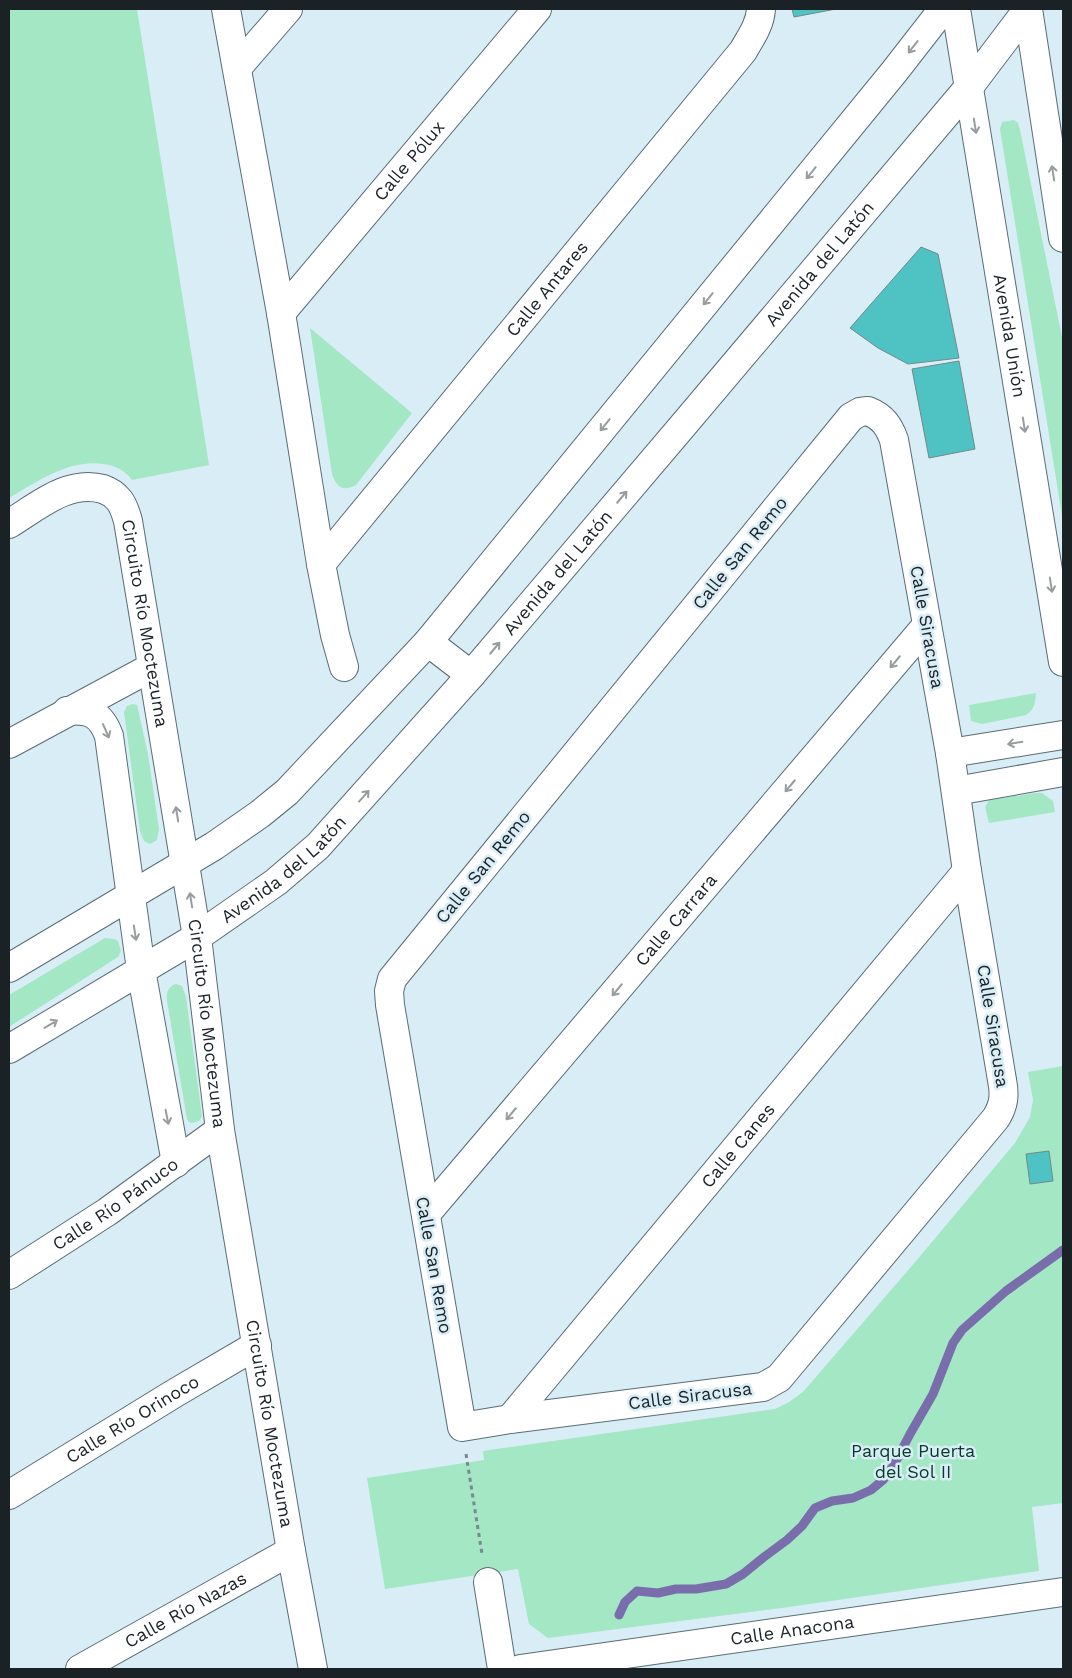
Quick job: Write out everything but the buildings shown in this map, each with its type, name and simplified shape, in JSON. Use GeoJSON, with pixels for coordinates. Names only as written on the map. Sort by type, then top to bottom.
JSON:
{"type":"FeatureCollection","features":[{"type":"Feature","properties":{"kind":"street"},"geometry":{"type":"LineString","coordinates":[[226,9],[281,313],[322,564],[335,636],[344,667]]}},
{"type":"Feature","properties":{"kind":"street"},"geometry":{"type":"LineString","coordinates":[[236,68],[288,9]]}},
{"type":"Feature","properties":{"kind":"street","name":"Calle Pólux"},"geometry":{"type":"LineString","coordinates":[[281,313],[537,9]]}},
{"type":"Feature","properties":{"kind":"street","name":"Calle Antares"},"geometry":{"type":"LineString","coordinates":[[322,564],[743,51],[755,32],[761,9]]}},
{"type":"Feature","properties":{"kind":"street"},"geometry":{"type":"LineString","coordinates":[[9,968],[214,846],[243,827],[287,792],[428,642],[888,80],[943,9]]}},
{"type":"Feature","properties":{"kind":"street","name":"Avenida Unión"},"geometry":{"type":"LineString","coordinates":[[956,9],[1063,662]]}},
{"type":"Feature","properties":{"kind":"street"},"geometry":{"type":"LineString","coordinates":[[1028,9],[1063,238]]}},
{"type":"Feature","properties":{"kind":"street","name":"Avenida del Latón"},"geometry":{"type":"LineString","coordinates":[[9,1049],[197,937],[276,882],[318,846],[471,676],[969,87],[1028,9]]}},
{"type":"Feature","properties":{"kind":"street","name":"Calle Siracusa"},"geometry":{"type":"LineString","coordinates":[[462,1427],[763,1387],[779,1378],[788,1370],[1001,1110],[1004,1101],[1003,1086],[967,871],[950,754],[894,440],[884,420],[878,414],[868,411]]}},
{"type":"Feature","properties":{"kind":"street","name":"Calle San Remo"},"geometry":{"type":"LineString","coordinates":[[462,1427],[390,1005],[389,991],[392,979],[852,418],[860,412],[868,411]]}},
{"type":"Feature","properties":{"kind":"street","name":"Circuito Río Moctezuma"},"geometry":{"type":"LineString","coordinates":[[9,524],[56,495],[75,488],[100,488],[115,495],[125,510],[128,521],[197,937],[220,1130],[291,1551],[313,1669]]}},
{"type":"Feature","properties":{"kind":"street","name":"Calle Carrara"},"geometry":{"type":"LineString","coordinates":[[426,1214],[927,625]]}},
{"type":"Feature","properties":{"kind":"street"},"geometry":{"type":"LineString","coordinates":[[428,642],[471,676]]}},
{"type":"Feature","properties":{"kind":"street"},"geometry":{"type":"LineString","coordinates":[[9,744],[67,711],[152,667]]}},
{"type":"Feature","properties":{"kind":"street"},"geometry":{"type":"LineString","coordinates":[[67,711],[88,711],[95,714],[104,725],[109,736],[141,970],[176,1163]]}},
{"type":"Feature","properties":{"kind":"street"},"geometry":{"type":"LineString","coordinates":[[950,754],[1063,735]]}},
{"type":"Feature","properties":{"kind":"street"},"geometry":{"type":"LineString","coordinates":[[956,792],[1063,772]]}},
{"type":"Feature","properties":{"kind":"street","name":"Calle Canes"},"geometry":{"type":"LineString","coordinates":[[510,1420],[967,871]]}},
{"type":"Feature","properties":{"kind":"street","name":"Calle Río Pánuco"},"geometry":{"type":"LineString","coordinates":[[9,1276],[107,1212],[220,1130]]}},
{"type":"Feature","properties":{"kind":"street","name":"Calle Río Orinoco"},"geometry":{"type":"LineString","coordinates":[[9,1495],[257,1345]]}},
{"type":"Feature","properties":{"kind":"street","name":"Calle Río Nazas"},"geometry":{"type":"LineString","coordinates":[[80,1669],[291,1551]]}},
{"type":"Feature","properties":{"kind":"street"},"geometry":{"type":"LineString","coordinates":[[485,1570],[502,1669]]}},
{"type":"Feature","properties":{"kind":"street","name":"Calle Anacona"},"geometry":{"type":"LineString","coordinates":[[520,1669],[1063,1592]]}},
{"type":"Feature","properties":{"kind":"path"},"geometry":{"type":"LineString","coordinates":[[462,1427],[485,1570]]}},
{"type":"Feature","properties":{"kind":"green space"},"geometry":{"type":"Polygon","coordinates":[[[9,9],[137,9],[209,465],[132,480],[126,473],[109,465],[81,464],[49,475],[9,498],[9,9]]]}},
{"type":"Feature","properties":{"kind":"green space"},"geometry":{"type":"Polygon","coordinates":[[[1014,120],[1018,123],[1020,130],[1063,342],[1063,522],[1000,129],[1002,122],[1014,120]]]}},
{"type":"Feature","properties":{"kind":"green space"},"geometry":{"type":"Polygon","coordinates":[[[310,328],[412,413],[356,485],[347,488],[338,485],[332,474],[310,328]]]}},
{"type":"Feature","properties":{"kind":"green space"},"geometry":{"type":"Polygon","coordinates":[[[1036,693],[1033,708],[1026,715],[982,724],[971,721],[969,705],[1036,693]]]}},
{"type":"Feature","properties":{"kind":"green space"},"geometry":{"type":"Polygon","coordinates":[[[137,705],[148,754],[159,829],[157,840],[150,844],[144,841],[140,831],[124,712],[127,706],[137,705]]]}},
{"type":"Feature","properties":{"kind":"green space"},"geometry":{"type":"Polygon","coordinates":[[[1042,793],[1053,801],[1055,812],[989,823],[985,807],[989,800],[1042,793]]]}},
{"type":"Feature","properties":{"kind":"green space"},"geometry":{"type":"Polygon","coordinates":[[[105,938],[118,941],[121,951],[118,957],[9,1027],[9,995],[105,938]]]}},
{"type":"Feature","properties":{"kind":"green space"},"geometry":{"type":"Polygon","coordinates":[[[176,984],[182,986],[186,997],[202,1116],[199,1121],[192,1123],[187,1119],[167,1001],[168,990],[176,984]]]}},
{"type":"Feature","properties":{"kind":"green space","name":"Parque Puerta del Sol II"},"geometry":{"type":"Polygon","coordinates":[[[1063,1066],[1063,1503],[1032,1507],[1039,1571],[789,1607],[548,1638],[529,1624],[518,1569],[385,1589],[367,1478],[484,1460],[483,1451],[775,1409],[803,1392],[1015,1143],[1030,1117],[1033,1100],[1028,1072],[1063,1066]]]}},
{"type":"Feature","properties":{"kind":"waterway"},"geometry":{"type":"LineString","coordinates":[[619,1615],[625,1602],[637,1591],[658,1593],[676,1589],[696,1589],[726,1584],[743,1574],[787,1540],[802,1526],[815,1508],[832,1501],[853,1498],[871,1490],[883,1480],[894,1465],[933,1394],[953,1343],[962,1330],[1006,1291],[1063,1250]]}}]}
